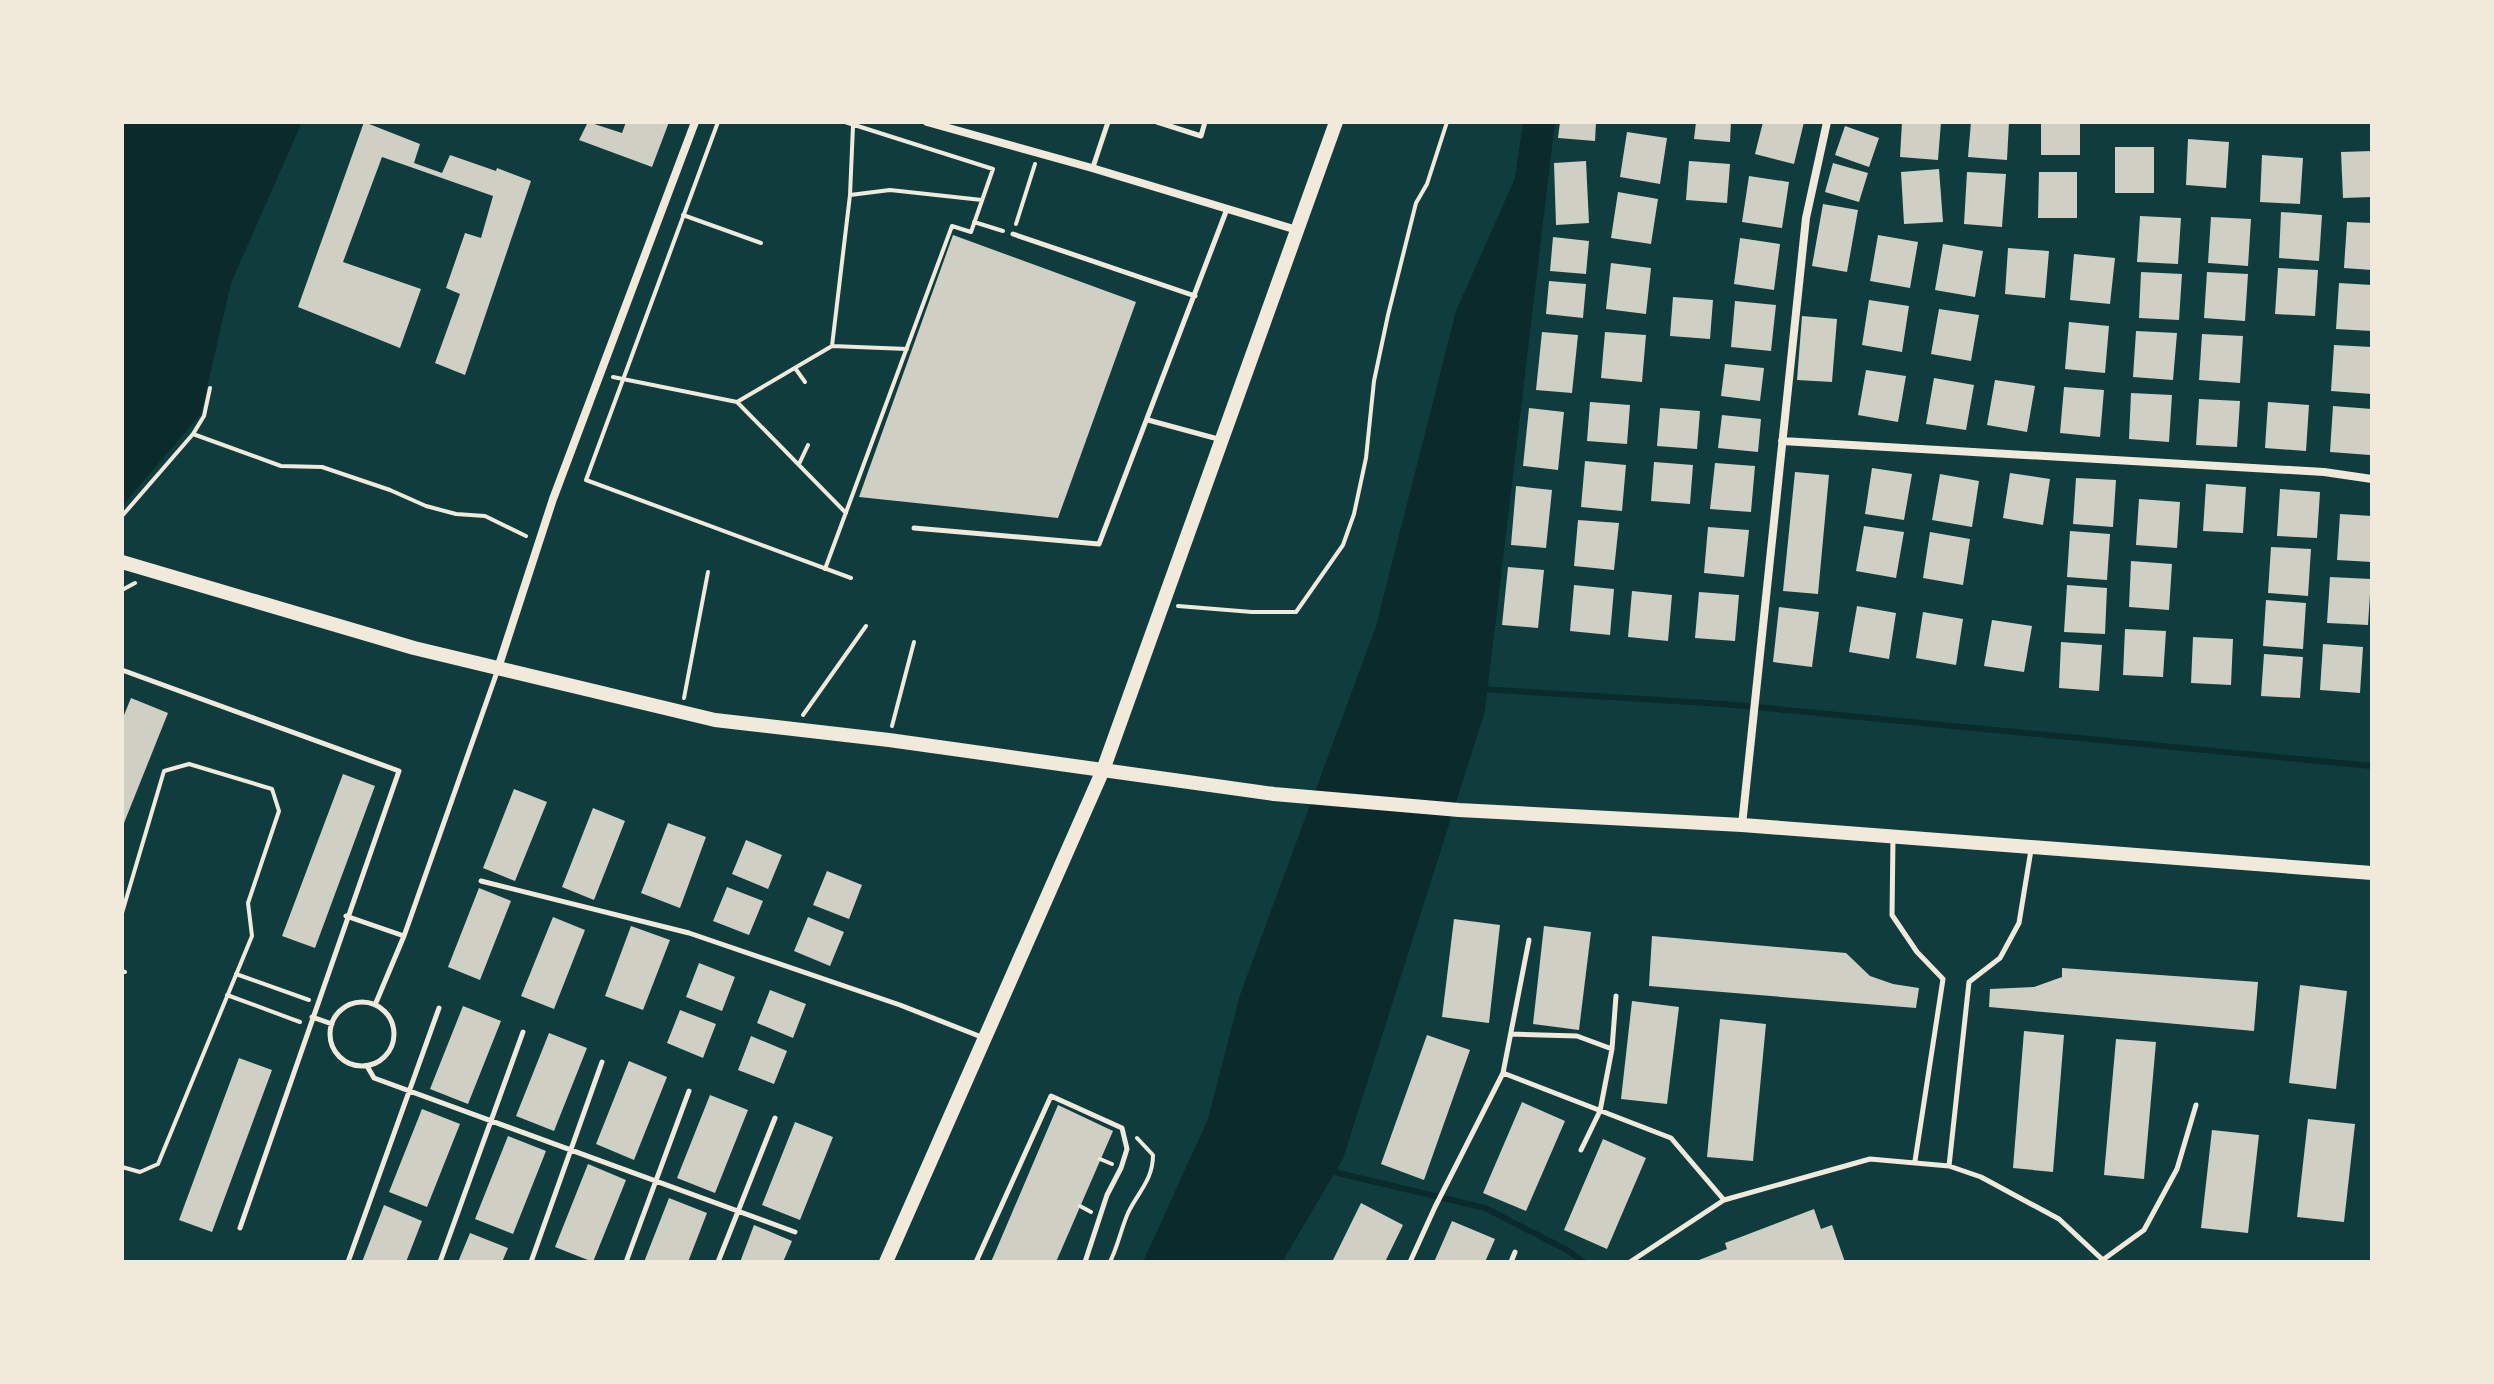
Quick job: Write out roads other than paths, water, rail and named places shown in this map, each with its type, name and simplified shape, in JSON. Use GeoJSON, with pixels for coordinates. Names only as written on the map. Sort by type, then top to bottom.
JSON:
{"type":"FeatureCollection","features":[{"type":"Feature","properties":{"kind":"street"},"geometry":{"type":"LineString","coordinates":[[498,668],[599,374],[695,122]]}},
{"type":"Feature","properties":{"kind":"street"},"geometry":{"type":"LineString","coordinates":[[927,122],[1297,230]]}},
{"type":"Feature","properties":{"kind":"street"},"geometry":{"type":"LineString","coordinates":[[886,1262],[1103,770],[1336,122]]}},
{"type":"Feature","properties":{"kind":"street"},"geometry":{"type":"LineString","coordinates":[[1742,825],[1806,218],[1827,122]]}},
{"type":"Feature","properties":{"kind":"street"},"geometry":{"type":"LineString","coordinates":[[1782,441],[2324,472],[2372,479]]}},
{"type":"Feature","properties":{"kind":"street"},"geometry":{"type":"LineString","coordinates":[[126,564],[414,648],[715,720],[889,740],[1274,794],[1459,810],[1742,825],[2372,873]]}},
{"type":"Feature","properties":{"kind":"lane"},"geometry":{"type":"LineString","coordinates":[[1092,168],[1108,122]]}},
{"type":"Feature","properties":{"kind":"lane"},"geometry":{"type":"LineString","coordinates":[[1157,122],[1201,136],[1205,122]]}},
{"type":"Feature","properties":{"kind":"lane"},"geometry":{"type":"LineString","coordinates":[[914,528],[1099,544],[1227,208]]}},
{"type":"Feature","properties":{"kind":"lane"},"geometry":{"type":"LineString","coordinates":[[1013,234],[1195,296]]}},
{"type":"Feature","properties":{"kind":"lane"},"geometry":{"type":"LineString","coordinates":[[1148,420],[1223,441]]}},
{"type":"Feature","properties":{"kind":"lane"},"geometry":{"type":"LineString","coordinates":[[375,1005],[404,936],[498,668]]}},
{"type":"Feature","properties":{"kind":"lane"},"geometry":{"type":"LineString","coordinates":[[122,670],[399,771],[346,916],[240,1228]]}},
{"type":"Feature","properties":{"kind":"lane"},"geometry":{"type":"LineString","coordinates":[[1893,837],[1892,915],[1917,952],[1943,979],[1915,1161]]}},
{"type":"Feature","properties":{"kind":"lane"},"geometry":{"type":"LineString","coordinates":[[1949,1166],[1969,982],[2000,958],[2019,923],[2031,847]]}},
{"type":"Feature","properties":{"kind":"lane"},"geometry":{"type":"LineString","coordinates":[[481,881],[689,933],[900,1005],[985,1038]]}},
{"type":"Feature","properties":{"kind":"lane"},"geometry":{"type":"LineString","coordinates":[[346,916],[404,936]]}},
{"type":"Feature","properties":{"kind":"lane"},"geometry":{"type":"LineString","coordinates":[[1410,1262],[1503,1073],[1529,940]]}},
{"type":"Feature","properties":{"kind":"lane"},"geometry":{"type":"LineString","coordinates":[[1581,1150],[1600,1111],[1612,1049],[1616,996]]}},
{"type":"Feature","properties":{"kind":"lane"},"geometry":{"type":"LineString","coordinates":[[358,1002],[375,1005],[390,1019],[394,1039],[385,1057],[367,1066],[346,1061],[338,1054],[331,1035],[332,1024],[342,1009],[350,1005],[358,1002]]}},
{"type":"Feature","properties":{"kind":"lane"},"geometry":{"type":"LineString","coordinates":[[348,1262],[439,1008]]}},
{"type":"Feature","properties":{"kind":"lane"},"geometry":{"type":"LineString","coordinates":[[312,1017],[332,1024]]}},
{"type":"Feature","properties":{"kind":"lane"},"geometry":{"type":"LineString","coordinates":[[440,1262],[523,1032]]}},
{"type":"Feature","properties":{"kind":"lane"},"geometry":{"type":"LineString","coordinates":[[1511,1034],[1577,1036],[1612,1049]]}},
{"type":"Feature","properties":{"kind":"lane"},"geometry":{"type":"LineString","coordinates":[[531,1262],[602,1062]]}},
{"type":"Feature","properties":{"kind":"lane"},"geometry":{"type":"LineString","coordinates":[[367,1066],[374,1078],[795,1232]]}},
{"type":"Feature","properties":{"kind":"lane"},"geometry":{"type":"LineString","coordinates":[[1503,1073],[1671,1138],[1724,1200]]}},
{"type":"Feature","properties":{"kind":"lane"},"geometry":{"type":"LineString","coordinates":[[626,1262],[689,1091]]}},
{"type":"Feature","properties":{"kind":"lane"},"geometry":{"type":"LineString","coordinates":[[976,1262],[1051,1096],[1122,1128],[1127,1149],[1107,1195],[1085,1262]]}},
{"type":"Feature","properties":{"kind":"lane"},"geometry":{"type":"LineString","coordinates":[[1630,1262],[1724,1200],[1870,1159],[1949,1166],[1981,1177],[2059,1219],[2104,1260],[2144,1230],[2177,1169],[2196,1105]]}},
{"type":"Feature","properties":{"kind":"lane"},"geometry":{"type":"LineString","coordinates":[[718,1262],[775,1118]]}},
{"type":"Feature","properties":{"kind":"lane"},"geometry":{"type":"LineString","coordinates":[[1511,1262],[1515,1252]]}},
{"type":"Feature","properties":{"kind":"water"},"geometry":{"type":"Polygon","coordinates":[[[122,122],[302,122],[231,283],[201,414],[122,506],[122,122]]]}},
{"type":"Feature","properties":{"kind":"water"},"geometry":{"type":"Polygon","coordinates":[[[1523,122],[1555,122],[1485,711],[1343,1159],[1282,1262],[1143,1262],[1208,1119],[1240,995],[1376,626],[1456,311],[1515,178],[1523,122]]]}},
{"type":"Feature","properties":{"kind":"waterway"},"geometry":{"type":"LineString","coordinates":[[1481,689],[1724,704],[2372,766]]}},
{"type":"Feature","properties":{"kind":"waterway"},"geometry":{"type":"LineString","coordinates":[[1330,1171],[1485,1208],[1584,1262]]}}]}
